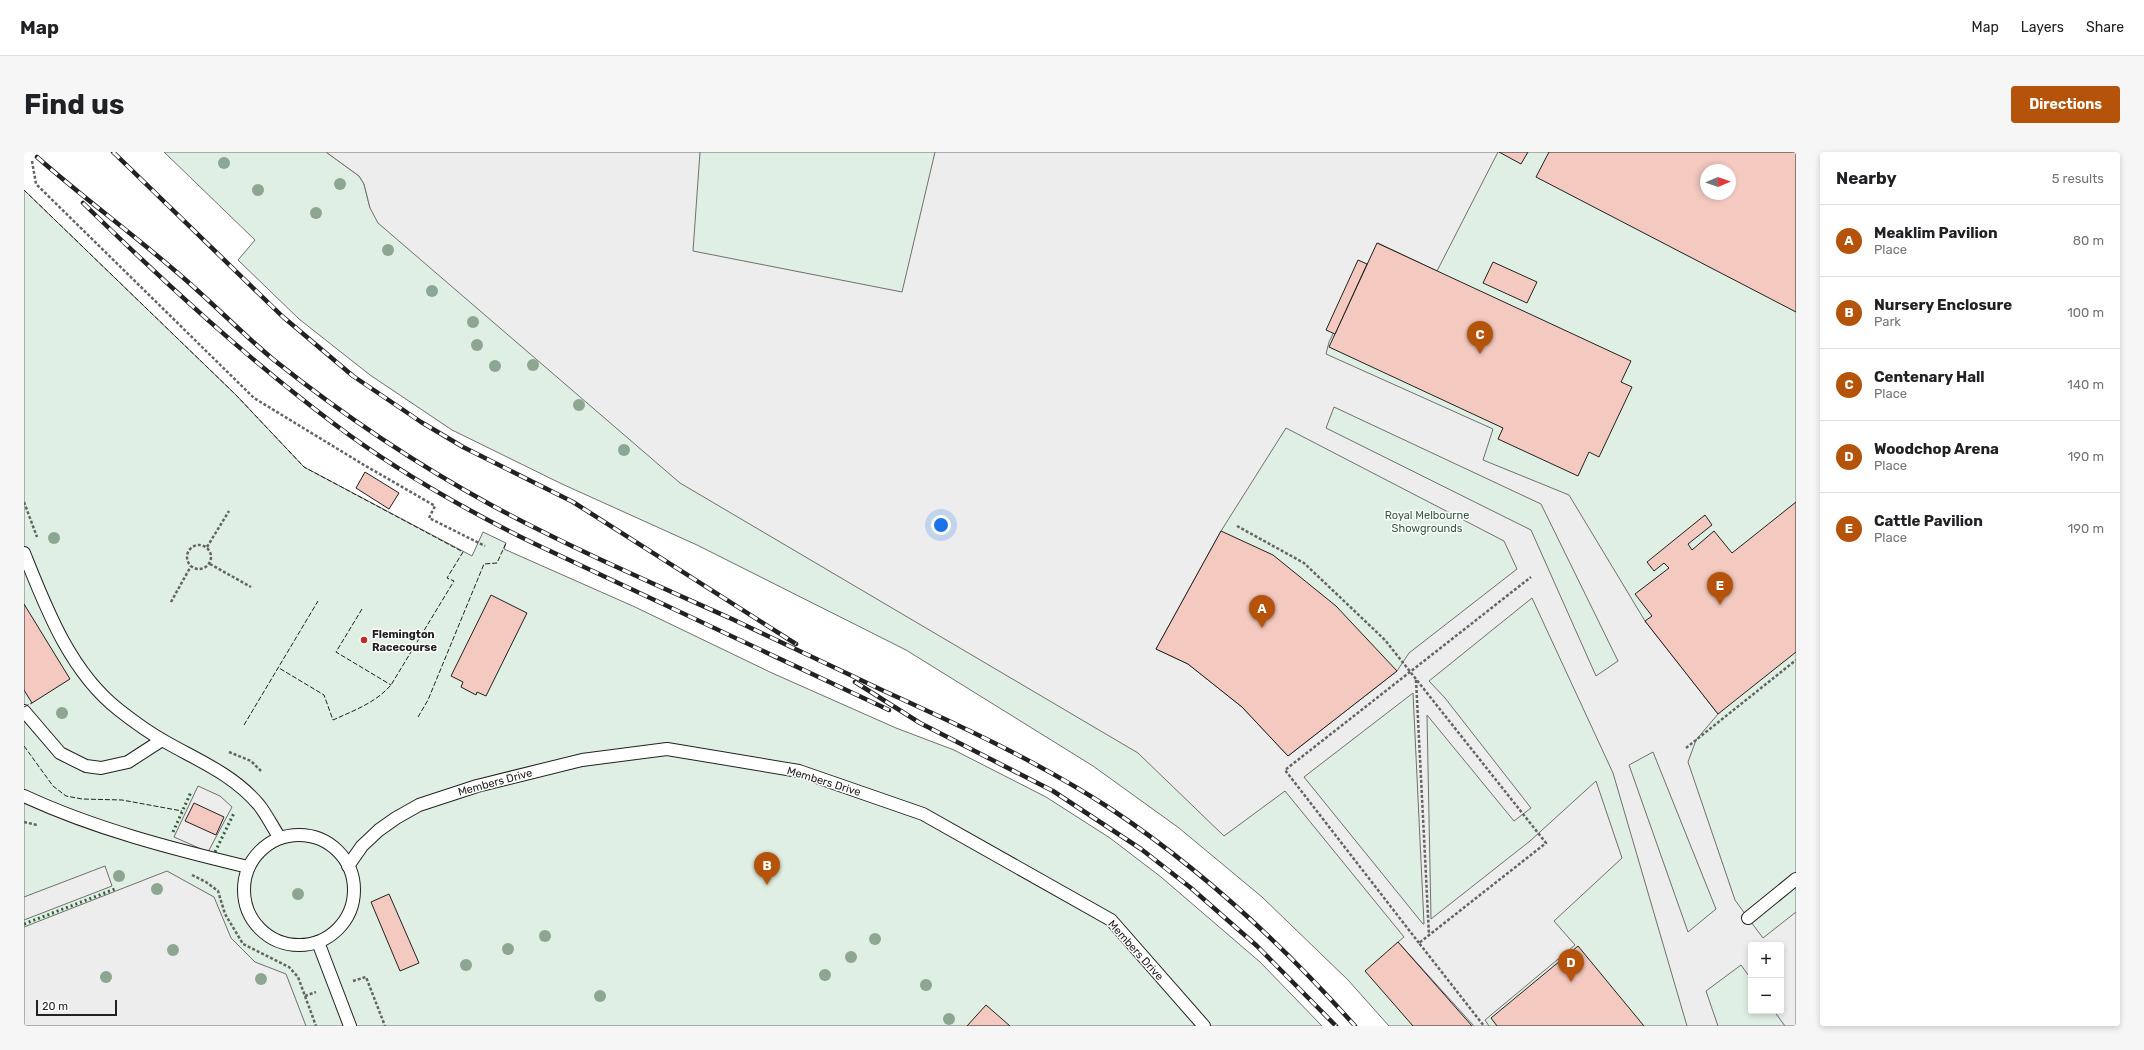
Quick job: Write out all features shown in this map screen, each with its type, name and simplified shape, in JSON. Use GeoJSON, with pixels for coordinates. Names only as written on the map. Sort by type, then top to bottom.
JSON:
{"type":"FeatureCollection","features":[{"type":"Feature","properties":{"kind":"lane"},"geometry":{"type":"LineString","coordinates":[[24,553],[53,621],[94,686],[117,709],[162,740],[219,771],[239,786],[259,805],[280,838]]}},
{"type":"Feature","properties":{"kind":"lane"},"geometry":{"type":"LineString","coordinates":[[24,711],[60,753],[86,766],[101,768],[128,762],[162,740]]}},
{"type":"Feature","properties":{"kind":"lane","name":"Members Drive"},"geometry":{"type":"LineString","coordinates":[[348,866],[362,846],[379,830],[419,805],[478,786],[582,760],[666,749],[799,771],[923,814],[1111,920],[1204,1026]]}},
{"type":"Feature","properties":{"kind":"lane"},"geometry":{"type":"LineString","coordinates":[[24,796],[57,812],[185,852],[248,867]]}},
{"type":"Feature","properties":{"kind":"lane"},"geometry":{"type":"LineString","coordinates":[[295,835],[310,836],[325,842],[340,852],[348,866],[354,884],[353,902],[346,919],[334,933],[318,942],[304,946],[288,945],[274,940],[260,930],[250,917],[245,902],[244,885],[248,867],[256,855],[267,845],[280,838],[295,835]]}},
{"type":"Feature","properties":{"kind":"lane"},"geometry":{"type":"LineString","coordinates":[[1748,918],[1796,879]]}},
{"type":"Feature","properties":{"kind":"lane"},"geometry":{"type":"LineString","coordinates":[[318,942],[350,1026]]}},
{"type":"Feature","properties":{"kind":"path"},"geometry":{"type":"LineString","coordinates":[[32,161],[36,184],[254,398],[435,506],[429,518],[485,546]]}},
{"type":"Feature","properties":{"kind":"path"},"geometry":{"type":"LineString","coordinates":[[24,502],[38,539]]}},
{"type":"Feature","properties":{"kind":"path"},"geometry":{"type":"LineString","coordinates":[[207,547],[229,511]]}},
{"type":"Feature","properties":{"kind":"path"},"geometry":{"type":"LineString","coordinates":[[1237,526],[1304,563],[1385,640],[1546,843],[1419,943]]}},
{"type":"Feature","properties":{"kind":"path"},"geometry":{"type":"LineString","coordinates":[[199,545],[207,547],[211,554],[210,564],[203,570],[191,566],[187,560],[191,548],[199,545]]}},
{"type":"Feature","properties":{"kind":"path"},"geometry":{"type":"LineString","coordinates":[[210,564],[251,588]]}},
{"type":"Feature","properties":{"kind":"path"},"geometry":{"type":"LineString","coordinates":[[170,602],[191,566]]}},
{"type":"Feature","properties":{"kind":"path"},"geometry":{"type":"LineString","coordinates":[[1484,1026],[1285,770],[1531,577]]}},
{"type":"Feature","properties":{"kind":"path"},"geometry":{"type":"LineString","coordinates":[[1686,748],[1796,660]]}},
{"type":"Feature","properties":{"kind":"path"},"geometry":{"type":"LineString","coordinates":[[1416,679],[1429,936]]}},
{"type":"Feature","properties":{"kind":"path"},"geometry":{"type":"LineString","coordinates":[[227,751],[251,761],[261,770]]}},
{"type":"Feature","properties":{"kind":"path"},"geometry":{"type":"LineString","coordinates":[[185,852],[177,869],[206,882],[218,891],[225,914],[242,944],[289,967],[298,977],[316,1026]]}},
{"type":"Feature","properties":{"kind":"green space","name":"Royal Melbourne Showgrounds"},"geometry":{"type":"Polygon","coordinates":[[[164,152],[326,152],[359,176],[364,184],[370,208],[443,152],[1796,152],[1796,1026],[1389,1026],[1348,980],[1262,897],[1179,828],[1093,766],[906,650],[697,545],[562,484],[452,430],[370,375],[299,319],[238,260],[255,240],[164,152]]]}},
{"type":"Feature","properties":{"kind":"green space","name":"Flemington Racecourse"},"geometry":{"type":"Polygon","coordinates":[[[24,190],[236,395],[304,467],[472,556],[483,532],[506,543],[504,549],[635,607],[772,673],[896,728],[954,750],[1046,797],[1110,838],[1161,877],[1260,962],[1322,1026],[24,1026],[24,190]]]}},
{"type":"Feature","properties":{"kind":"shaded area"},"geometry":{"type":"Polygon","coordinates":[[[326,152],[700,152],[693,251],[902,292],[935,152],[1498,152],[1437,271],[1378,243],[1329,342],[1326,354],[1493,429],[1483,460],[1569,495],[1645,621],[1718,714],[1696,740],[1688,762],[1735,900],[1763,938],[1796,912],[1796,1026],[1785,1026],[1776,1014],[1784,1014],[1784,942],[1748,942],[1748,975],[1741,965],[1706,991],[1718,1026],[1687,1026],[1613,773],[1532,598],[1429,681],[1445,698],[1531,808],[1514,821],[1427,715],[1431,919],[1530,841],[1596,781],[1622,858],[1554,921],[1575,945],[1485,1020],[1489,1026],[1474,1026],[1398,942],[1404,937],[1285,791],[1224,836],[1138,753],[680,483],[378,223],[370,208],[364,184],[359,176],[326,152]],[[1334,407],[1326,428],[1531,530],[1596,676],[1618,661],[1541,504],[1334,407]],[[1286,428],[1221,531],[1156,649],[1188,664],[1242,707],[1288,756],[1397,671],[1409,653],[1517,569],[1504,541],[1286,428]],[[1413,693],[1304,777],[1424,924],[1413,693]],[[1653,752],[1629,765],[1688,932],[1716,909],[1653,752]]]}},
{"type":"Feature","properties":{"kind":"shaded area"},"geometry":{"type":"Polygon","coordinates":[[[198,786],[220,796],[232,807],[208,852],[174,837],[198,786]]]}},
{"type":"Feature","properties":{"kind":"shaded area"},"geometry":{"type":"Polygon","coordinates":[[[105,866],[112,886],[24,920],[24,897],[105,866]]]}},
{"type":"Feature","properties":{"kind":"shaded area"},"geometry":{"type":"Polygon","coordinates":[[[167,871],[214,897],[231,938],[255,962],[286,974],[306,1026],[24,1026],[24,927],[167,871]]]}},
{"type":"Feature","properties":{"kind":"building"},"geometry":{"type":"Polygon","coordinates":[[[1499,152],[1528,152],[1521,164],[1499,152]]]}},
{"type":"Feature","properties":{"kind":"building"},"geometry":{"type":"Polygon","coordinates":[[[1549,152],[1796,152],[1796,312],[1536,177],[1549,152]]]}},
{"type":"Feature","properties":{"kind":"building"},"geometry":{"type":"Polygon","coordinates":[[[1377,243],[1631,361],[1621,382],[1632,387],[1599,457],[1589,452],[1578,476],[1498,439],[1503,428],[1329,347],[1377,243]]]}},
{"type":"Feature","properties":{"kind":"building"},"geometry":{"type":"Polygon","coordinates":[[[1358,260],[1367,264],[1335,334],[1326,330],[1358,260]]]}},
{"type":"Feature","properties":{"kind":"building"},"geometry":{"type":"Polygon","coordinates":[[[1493,262],[1537,282],[1527,303],[1483,283],[1493,262]]]}},
{"type":"Feature","properties":{"kind":"building"},"geometry":{"type":"Polygon","coordinates":[[[365,472],[399,493],[389,509],[356,488],[365,472]]]}},
{"type":"Feature","properties":{"kind":"building"},"geometry":{"type":"Polygon","coordinates":[[[1796,502],[1796,652],[1718,714],[1645,621],[1652,616],[1635,594],[1669,568],[1664,563],[1654,571],[1647,562],[1705,515],[1712,525],[1688,544],[1692,550],[1714,531],[1732,553],[1796,502]]]}},
{"type":"Feature","properties":{"kind":"building"},"geometry":{"type":"Polygon","coordinates":[[[1221,531],[1273,555],[1336,606],[1397,671],[1288,756],[1242,707],[1188,664],[1156,649],[1221,531]]]}},
{"type":"Feature","properties":{"kind":"building"},"geometry":{"type":"Polygon","coordinates":[[[491,595],[527,613],[486,696],[477,692],[476,695],[461,687],[463,682],[451,676],[491,595]]]}},
{"type":"Feature","properties":{"kind":"building"},"geometry":{"type":"Polygon","coordinates":[[[24,604],[70,679],[32,703],[24,690],[24,604]]]}},
{"type":"Feature","properties":{"kind":"building"},"geometry":{"type":"Polygon","coordinates":[[[194,803],[224,817],[216,835],[185,821],[194,803]]]}},
{"type":"Feature","properties":{"kind":"building"},"geometry":{"type":"Polygon","coordinates":[[[389,894],[419,963],[400,971],[371,902],[389,894]]]}},
{"type":"Feature","properties":{"kind":"building"},"geometry":{"type":"Polygon","coordinates":[[[1398,942],[1472,1026],[1413,1026],[1365,971],[1398,942]]]}},
{"type":"Feature","properties":{"kind":"building"},"geometry":{"type":"Polygon","coordinates":[[[1578,946],[1644,1026],[1497,1026],[1491,1018],[1578,946]]]}},
{"type":"Feature","properties":{"kind":"building"},"geometry":{"type":"Polygon","coordinates":[[[986,1005],[1010,1026],[967,1026],[986,1005]]]}},
{"type":"Feature","properties":{"kind":"railway"},"geometry":{"type":"LineString","coordinates":[[113,152],[282,316],[353,376],[421,422],[463,447],[573,502],[796,644]]}},
{"type":"Feature","properties":{"kind":"railway"},"geometry":{"type":"LineString","coordinates":[[37,157],[186,280],[248,338],[274,360],[326,400],[380,438],[464,490],[582,551],[732,619],[1028,760],[1111,809],[1177,857],[1240,910],[1299,966],[1355,1026]]}},
{"type":"Feature","properties":{"kind":"railway"},"geometry":{"type":"LineString","coordinates":[[83,203],[143,261],[236,345],[333,423],[405,473],[481,517],[533,543],[889,710]]}},
{"type":"Feature","properties":{"kind":"railway"},"geometry":{"type":"LineString","coordinates":[[855,682],[920,723],[1053,791],[1141,849],[1191,888],[1257,946],[1336,1026]]}},
{"type":"Feature","properties":{"kind":"hedge"},"geometry":{"type":"LineString","coordinates":[[173,832],[191,792]]}},
{"type":"Feature","properties":{"kind":"hedge"},"geometry":{"type":"LineString","coordinates":[[215,852],[234,813]]}},
{"type":"Feature","properties":{"kind":"hedge"},"geometry":{"type":"LineString","coordinates":[[24,924],[115,889]]}},
{"type":"Feature","properties":{"kind":"fence"},"geometry":{"type":"LineString","coordinates":[[24,190],[236,395],[304,467],[463,552],[447,578],[454,581],[391,685],[378,697],[333,720],[324,695],[279,668]]}},
{"type":"Feature","properties":{"kind":"fence"},"geometry":{"type":"LineString","coordinates":[[418,717],[428,700],[484,564],[497,563],[506,543]]}},
{"type":"Feature","properties":{"kind":"fence"},"geometry":{"type":"LineString","coordinates":[[244,725],[318,601]]}},
{"type":"Feature","properties":{"kind":"fence"},"geometry":{"type":"LineString","coordinates":[[362,609],[336,652],[391,685]]}},
{"type":"Feature","properties":{"kind":"fence"},"geometry":{"type":"LineString","coordinates":[[24,707],[32,703]]}},
{"type":"Feature","properties":{"kind":"fence"},"geometry":{"type":"LineString","coordinates":[[24,746],[53,786],[66,796],[82,799],[122,800],[182,811]]}},
{"type":"Feature","properties":{"kind":"place","name":"Centenary Hall"},"geometry":{"type":"Point","coordinates":[1480,354]}},
{"type":"Feature","properties":{"kind":"place","name":"Cattle Pavilion"},"geometry":{"type":"Point","coordinates":[1720,605]}},
{"type":"Feature","properties":{"kind":"place","name":"Meaklim Pavilion"},"geometry":{"type":"Point","coordinates":[1262,628]}},
{"type":"Feature","properties":{"kind":"place","name":"Flemington Racecourse"},"geometry":{"type":"Point","coordinates":[364,640]}},
{"type":"Feature","properties":{"kind":"place","name":"Nursery Enclosure"},"geometry":{"type":"Point","coordinates":[767,885]}},
{"type":"Feature","properties":{"kind":"place","name":"Woodchop Arena"},"geometry":{"type":"Point","coordinates":[1571,982]}}]}
